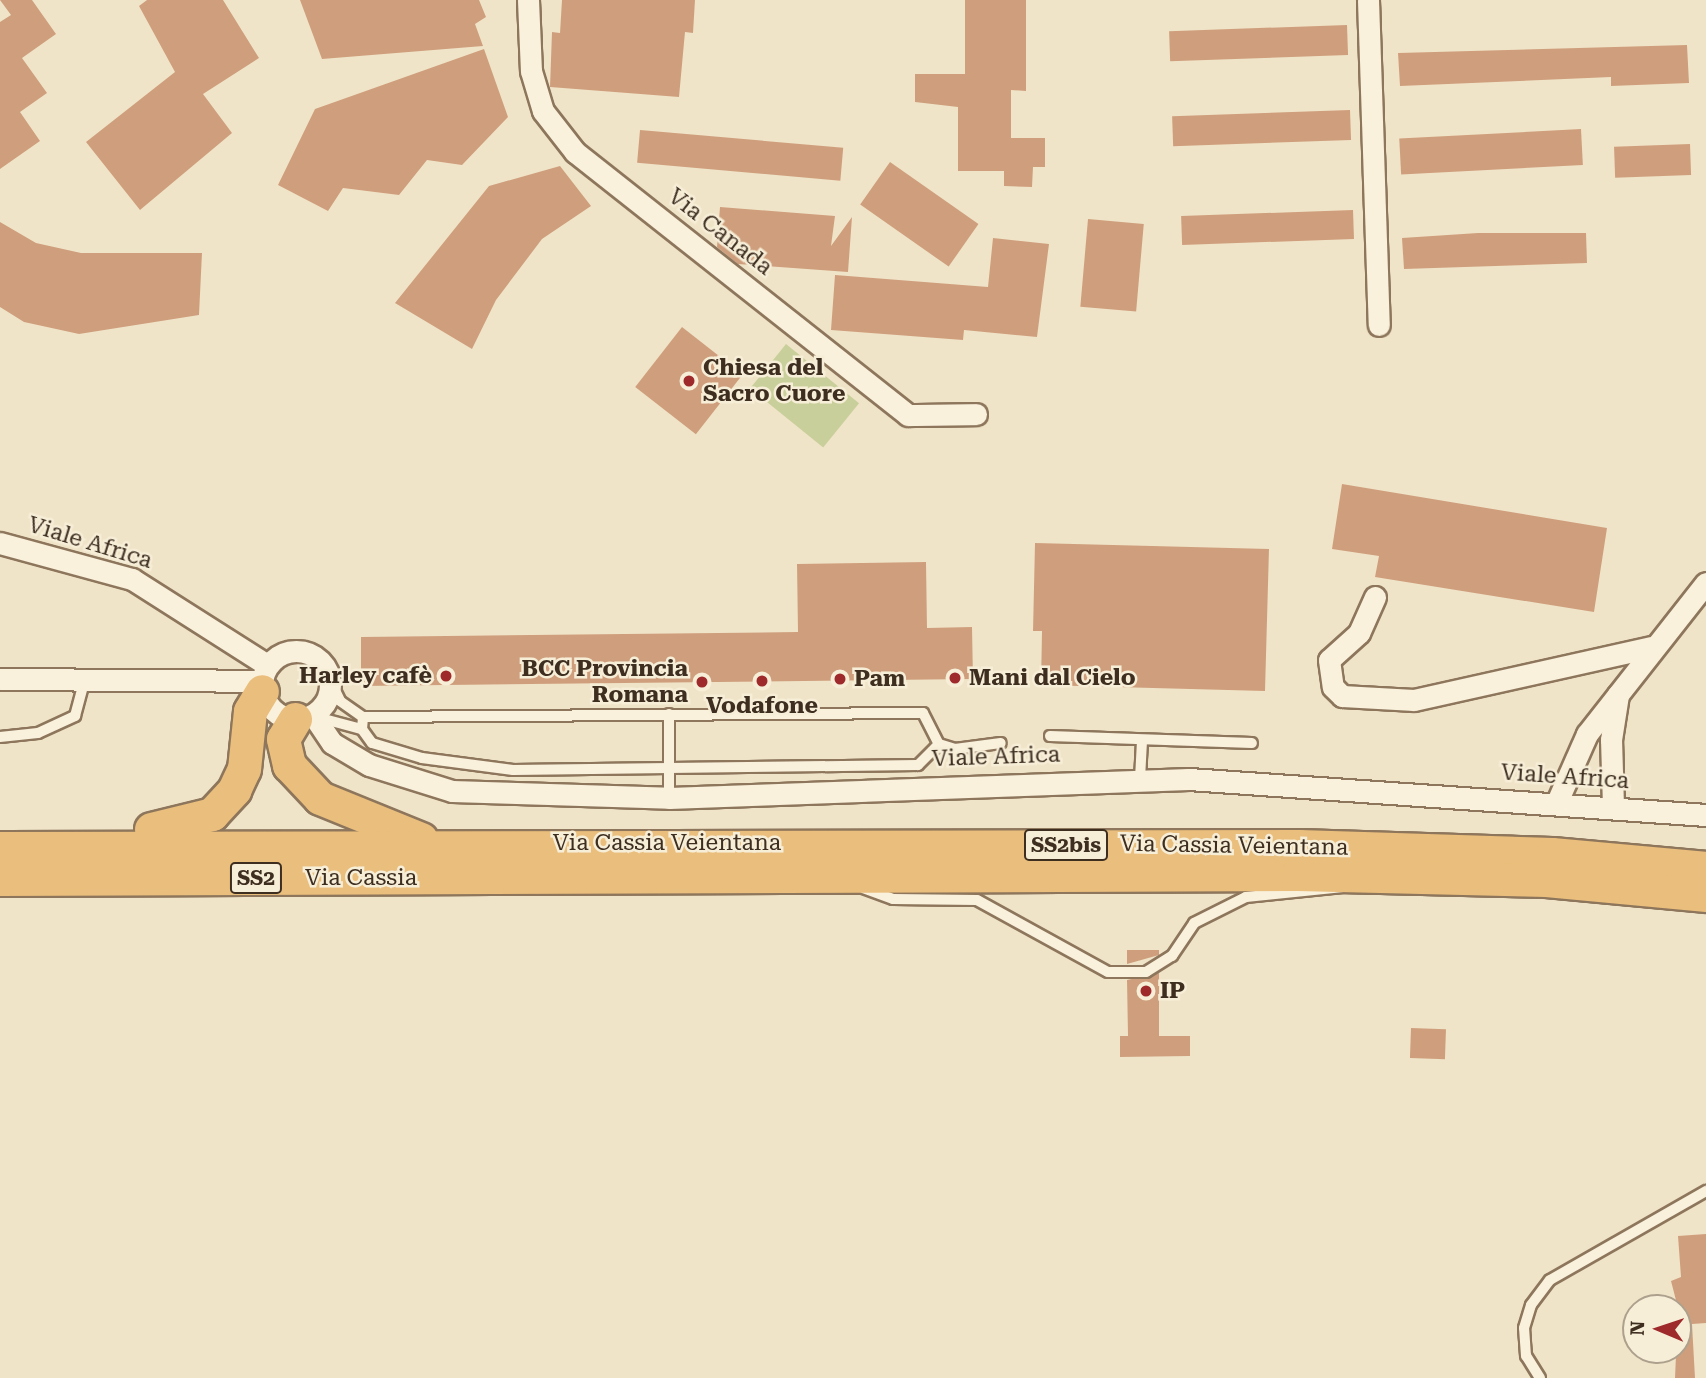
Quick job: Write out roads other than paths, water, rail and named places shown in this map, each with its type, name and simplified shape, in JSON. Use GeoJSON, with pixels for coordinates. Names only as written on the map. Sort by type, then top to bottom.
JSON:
{"type":"FeatureCollection","features":[{"type":"Feature","properties":{"kind":"highway"},"geometry":{"type":"LineString","coordinates":[[91,846],[212,814],[244,769],[250,711],[263,679]]}},
{"type":"Feature","properties":{"kind":"highway"},"geometry":{"type":"LineString","coordinates":[[309,714],[283,739],[289,765],[320,798],[402,827],[426,843]]}},
{"type":"Feature","properties":{"kind":"highway","name":"Via Cassia"},"geometry":{"type":"LineString","coordinates":[[0,848],[426,843]]}},
{"type":"Feature","properties":{"kind":"highway","name":"Via Cassia Veientana"},"geometry":{"type":"LineString","coordinates":[[426,843],[1298,846],[1552,853],[1706,868]]}},
{"type":"Feature","properties":{"kind":"highway","name":"Via Cassia Veientana"},"geometry":{"type":"LineString","coordinates":[[513,877],[1378,876],[1546,880],[1706,895]]}},
{"type":"Feature","properties":{"kind":"highway","name":"Via Cassia"},"geometry":{"type":"LineString","coordinates":[[0,879],[513,877]]}},
{"type":"Feature","properties":{"kind":"highway"},"geometry":{"type":"LineString","coordinates":[[0,899],[162,898],[217,878]]}},
{"type":"Feature","properties":{"kind":"street","name":"Via Canada"},"geometry":{"type":"LineString","coordinates":[[528,0],[531,72],[543,111],[575,152],[908,415],[976,414]]}},
{"type":"Feature","properties":{"kind":"street"},"geometry":{"type":"LineString","coordinates":[[1368,0],[1379,325]]}},
{"type":"Feature","properties":{"kind":"street","name":"Viale Africa"},"geometry":{"type":"LineString","coordinates":[[0,543],[132,579],[263,679],[271,709],[309,714],[332,743],[414,784],[452,792],[669,798],[1140,779],[1557,802],[1706,815]]}},
{"type":"Feature","properties":{"kind":"street"},"geometry":{"type":"LineString","coordinates":[[1557,802],[1587,734],[1651,647],[1706,583]]}},
{"type":"Feature","properties":{"kind":"street"},"geometry":{"type":"LineString","coordinates":[[1375,597],[1359,633],[1329,660],[1333,687],[1342,696],[1415,700],[1651,647]]}},
{"type":"Feature","properties":{"kind":"street"},"geometry":{"type":"LineString","coordinates":[[0,678],[263,679],[283,652],[306,651],[329,678],[309,714]]}},
{"type":"Feature","properties":{"kind":"street"},"geometry":{"type":"LineString","coordinates":[[1613,806],[1611,740],[1619,693]]}},
{"type":"Feature","properties":{"kind":"lane"},"geometry":{"type":"LineString","coordinates":[[0,737],[38,733],[75,716],[85,678]]}},
{"type":"Feature","properties":{"kind":"lane"},"geometry":{"type":"LineString","coordinates":[[329,678],[340,701],[363,717],[923,713],[939,744],[955,749],[1001,743]]}},
{"type":"Feature","properties":{"kind":"lane"},"geometry":{"type":"LineString","coordinates":[[309,714],[362,729],[372,743],[422,758],[513,770],[918,765],[939,744]]}},
{"type":"Feature","properties":{"kind":"lane"},"geometry":{"type":"LineString","coordinates":[[669,714],[669,798]]}},
{"type":"Feature","properties":{"kind":"lane"},"geometry":{"type":"LineString","coordinates":[[362,729],[363,717]]}},
{"type":"Feature","properties":{"kind":"lane"},"geometry":{"type":"LineString","coordinates":[[1050,736],[1252,743]]}},
{"type":"Feature","properties":{"kind":"lane"},"geometry":{"type":"LineString","coordinates":[[1140,779],[1142,740]]}},
{"type":"Feature","properties":{"kind":"lane"},"geometry":{"type":"LineString","coordinates":[[834,877],[893,899],[977,900],[1108,972],[1146,972],[1172,956],[1194,923],[1246,897],[1331,892],[1378,876]]}},
{"type":"Feature","properties":{"kind":"lane"},"geometry":{"type":"LineString","coordinates":[[1540,1378],[1526,1356],[1524,1328],[1531,1305],[1550,1280],[1706,1191]]}},
{"type":"Feature","properties":{"kind":"place","name":"Chiesa del Sacro Cuore"},"geometry":{"type":"Point","coordinates":[689,381]}},
{"type":"Feature","properties":{"kind":"place","name":"Harley cafè"},"geometry":{"type":"Point","coordinates":[446,676]}},
{"type":"Feature","properties":{"kind":"place","name":"Mani dal Cielo"},"geometry":{"type":"Point","coordinates":[955,678]}},
{"type":"Feature","properties":{"kind":"place","name":"Pam"},"geometry":{"type":"Point","coordinates":[840,679]}},
{"type":"Feature","properties":{"kind":"place","name":"Vodafone"},"geometry":{"type":"Point","coordinates":[762,681]}},
{"type":"Feature","properties":{"kind":"place","name":"BCC Provincia Romana"},"geometry":{"type":"Point","coordinates":[702,682]}},
{"type":"Feature","properties":{"kind":"place","name":"IP"},"geometry":{"type":"Point","coordinates":[1146,991]}}]}
